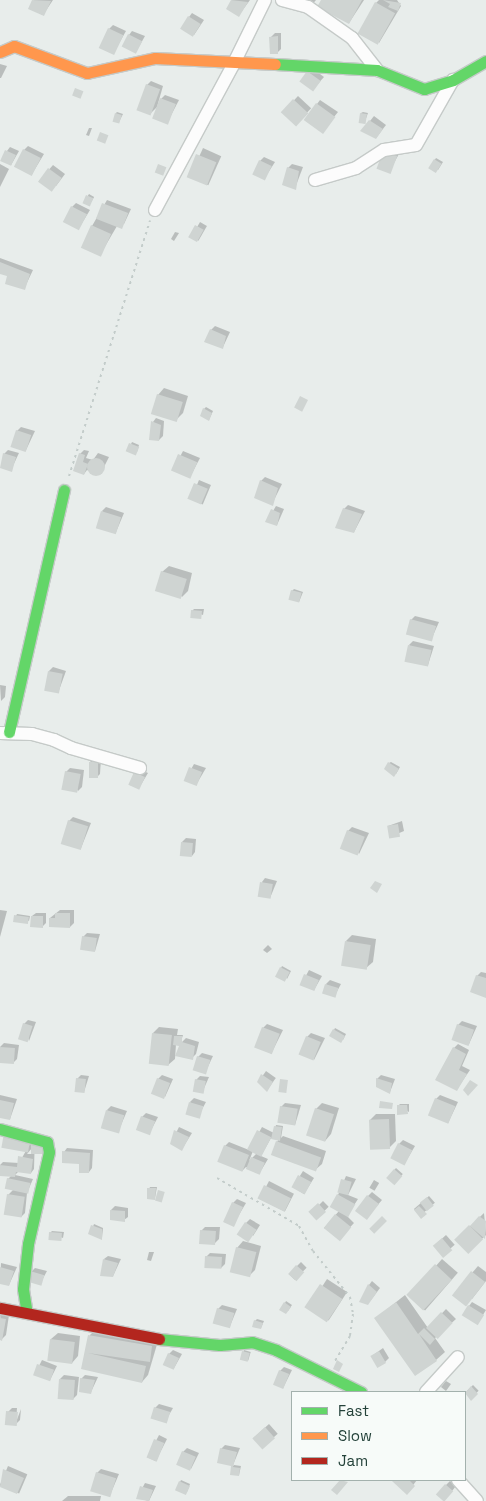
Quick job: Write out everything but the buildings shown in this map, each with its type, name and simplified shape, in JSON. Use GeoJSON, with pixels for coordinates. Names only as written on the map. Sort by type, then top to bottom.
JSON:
{"type":"FeatureCollection","features":[{"type":"Feature","properties":{"kind":"street"},"geometry":{"type":"LineString","coordinates":[[155,210],[265,0]]}},
{"type":"Feature","properties":{"kind":"street"},"geometry":{"type":"LineString","coordinates":[[282,0],[308,7],[352,38],[377,70]]}},
{"type":"Feature","properties":{"kind":"street"},"geometry":{"type":"LineString","coordinates":[[0,52],[14,46],[87,73],[155,58],[377,70],[424,89],[453,80],[486,61]]}},
{"type":"Feature","properties":{"kind":"street"},"geometry":{"type":"LineString","coordinates":[[315,180],[356,168],[384,150],[416,145],[453,80]]}},
{"type":"Feature","properties":{"kind":"street"},"geometry":{"type":"LineString","coordinates":[[64,490],[4,732],[54,740],[70,748],[140,768]]}},
{"type":"Feature","properties":{"kind":"street"},"geometry":{"type":"LineString","coordinates":[[0,1129],[47,1142],[49,1152],[28,1244],[23,1289],[27,1313]]}},
{"type":"Feature","properties":{"kind":"street"},"geometry":{"type":"LineString","coordinates":[[0,1308],[168,1341],[220,1345],[252,1342],[276,1350],[359,1391]]}},
{"type":"Feature","properties":{"kind":"street"},"geometry":{"type":"LineString","coordinates":[[427,1391],[458,1358]]}},
{"type":"Feature","properties":{"kind":"street"},"geometry":{"type":"LineString","coordinates":[[459,1481],[476,1501]]}},
{"type":"Feature","properties":{"kind":"path"},"geometry":{"type":"LineString","coordinates":[[64,490],[155,210]]}},
{"type":"Feature","properties":{"kind":"path"},"geometry":{"type":"LineString","coordinates":[[218,1178],[299,1226],[313,1251],[350,1296],[353,1314],[350,1336],[326,1375]]}},
{"type":"Feature","properties":{"kind":"traffic: fast"},"geometry":{"type":"LineString","coordinates":[[275,64],[377,70],[424,89],[453,80],[486,61]]}},
{"type":"Feature","properties":{"kind":"traffic: fast"},"geometry":{"type":"LineString","coordinates":[[9,732],[64,490]]}},
{"type":"Feature","properties":{"kind":"traffic: fast"},"geometry":{"type":"LineString","coordinates":[[0,1129],[47,1142],[49,1152],[28,1244],[23,1289],[27,1313]]}},
{"type":"Feature","properties":{"kind":"traffic: fast"},"geometry":{"type":"LineString","coordinates":[[159,1339],[220,1345],[252,1342],[276,1350],[359,1391]]}},
{"type":"Feature","properties":{"kind":"traffic: slow"},"geometry":{"type":"LineString","coordinates":[[0,52],[14,46],[87,73],[155,58],[275,64]]}},
{"type":"Feature","properties":{"kind":"traffic: jam"},"geometry":{"type":"LineString","coordinates":[[0,1308],[159,1339]]}}]}
